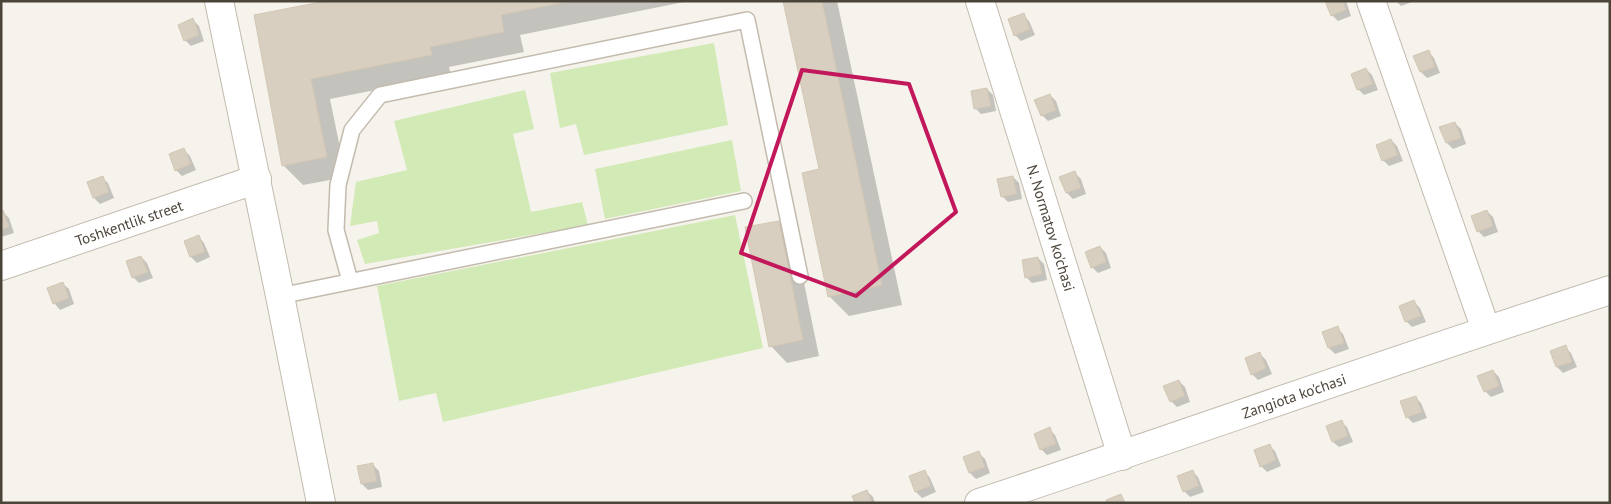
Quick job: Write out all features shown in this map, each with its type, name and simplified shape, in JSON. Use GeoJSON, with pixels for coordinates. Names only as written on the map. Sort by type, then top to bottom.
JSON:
{"type":"FeatureCollection","features":[{"type":"Feature","properties":{"kind":"street"},"geometry":{"type":"LineString","coordinates":[[219,1],[257,179],[321,503]]}},
{"type":"Feature","properties":{"kind":"street","name":"N. Normatov ko'chasi"},"geometry":{"type":"LineString","coordinates":[[980,1],[1122,456]]}},
{"type":"Feature","properties":{"kind":"street"},"geometry":{"type":"LineString","coordinates":[[1372,1],[1486,330]]}},
{"type":"Feature","properties":{"kind":"street","name":"Toshkentlik street"},"geometry":{"type":"LineString","coordinates":[[1,266],[257,179]]}},
{"type":"Feature","properties":{"kind":"street","name":"Zangiota ko'chasi"},"geometry":{"type":"LineString","coordinates":[[979,503],[1122,456],[1486,330],[1610,290]]}},
{"type":"Feature","properties":{"kind":"lane"},"geometry":{"type":"LineString","coordinates":[[350,281],[336,230],[338,185],[352,130],[380,95],[747,20],[800,276]]}},
{"type":"Feature","properties":{"kind":"lane"},"geometry":{"type":"LineString","coordinates":[[280,296],[744,201]]}},
{"type":"Feature","properties":{"kind":"highlighted area"},"geometry":{"type":"Polygon","coordinates":[[[802,70],[909,84],[956,212],[856,296],[741,253],[802,70]]]}},
{"type":"Feature","properties":{"kind":"green space"},"geometry":{"type":"Polygon","coordinates":[[[714,43],[728,125],[584,155],[576,124],[560,128],[550,73],[714,43]]]}},
{"type":"Feature","properties":{"kind":"green space"},"geometry":{"type":"Polygon","coordinates":[[[525,90],[534,129],[513,134],[531,212],[582,202],[588,225],[365,264],[357,240],[379,233],[377,221],[350,226],[356,182],[407,170],[394,121],[525,90]]]}},
{"type":"Feature","properties":{"kind":"green space"},"geometry":{"type":"Polygon","coordinates":[[[732,140],[741,191],[605,219],[595,169],[732,140]]]}},
{"type":"Feature","properties":{"kind":"green space"},"geometry":{"type":"Polygon","coordinates":[[[735,215],[763,348],[443,422],[436,393],[399,401],[377,286],[735,215]]]}},
{"type":"Feature","properties":{"kind":"building"},"geometry":{"type":"Polygon","coordinates":[[[326,1],[571,1],[501,15],[504,32],[430,47],[432,55],[311,79],[327,157],[282,166],[254,15],[326,1]]]}},
{"type":"Feature","properties":{"kind":"building"},"geometry":{"type":"Polygon","coordinates":[[[783,1],[822,1],[882,285],[828,297],[802,173],[819,169],[783,1]]]}},
{"type":"Feature","properties":{"kind":"building"},"geometry":{"type":"Polygon","coordinates":[[[1325,1],[1343,1],[1346,10],[1331,16],[1325,1]]]}},
{"type":"Feature","properties":{"kind":"building"},"geometry":{"type":"Polygon","coordinates":[[[1024,13],[1030,29],[1014,36],[1008,19],[1024,13]]]}},
{"type":"Feature","properties":{"kind":"building"},"geometry":{"type":"Polygon","coordinates":[[[193,18],[199,35],[184,41],[178,25],[193,18]]]}},
{"type":"Feature","properties":{"kind":"building"},"geometry":{"type":"Polygon","coordinates":[[[1429,50],[1435,67],[1420,72],[1413,56],[1429,50]]]}},
{"type":"Feature","properties":{"kind":"building"},"geometry":{"type":"Polygon","coordinates":[[[1366,68],[1373,84],[1357,90],[1351,74],[1366,68]]]}},
{"type":"Feature","properties":{"kind":"building"},"geometry":{"type":"Polygon","coordinates":[[[987,88],[991,106],[974,109],[971,91],[987,88]]]}},
{"type":"Feature","properties":{"kind":"building"},"geometry":{"type":"Polygon","coordinates":[[[1050,94],[1056,110],[1041,116],[1034,100],[1050,94]]]}},
{"type":"Feature","properties":{"kind":"building"},"geometry":{"type":"Polygon","coordinates":[[[1455,122],[1461,138],[1446,143],[1439,127],[1455,122]]]}},
{"type":"Feature","properties":{"kind":"building"},"geometry":{"type":"Polygon","coordinates":[[[1391,139],[1398,155],[1382,161],[1376,145],[1391,139]]]}},
{"type":"Feature","properties":{"kind":"building"},"geometry":{"type":"Polygon","coordinates":[[[184,148],[191,164],[175,171],[169,154],[184,148]]]}},
{"type":"Feature","properties":{"kind":"building"},"geometry":{"type":"Polygon","coordinates":[[[1075,171],[1081,188],[1066,193],[1059,177],[1075,171]]]}},
{"type":"Feature","properties":{"kind":"building"},"geometry":{"type":"Polygon","coordinates":[[[103,176],[109,192],[93,198],[87,182],[103,176]]]}},
{"type":"Feature","properties":{"kind":"building"},"geometry":{"type":"Polygon","coordinates":[[[1013,176],[1017,194],[1001,197],[997,179],[1013,176]]]}},
{"type":"Feature","properties":{"kind":"building"},"geometry":{"type":"Polygon","coordinates":[[[3,210],[9,227],[1,230],[1,211],[3,210]]]}},
{"type":"Feature","properties":{"kind":"building"},"geometry":{"type":"Polygon","coordinates":[[[1487,210],[1493,226],[1477,232],[1471,216],[1487,210]]]}},
{"type":"Feature","properties":{"kind":"building"},"geometry":{"type":"Polygon","coordinates":[[[779,221],[803,340],[769,347],[745,227],[779,221]]]}},
{"type":"Feature","properties":{"kind":"building"},"geometry":{"type":"Polygon","coordinates":[[[199,235],[205,252],[190,257],[184,241],[199,235]]]}},
{"type":"Feature","properties":{"kind":"building"},"geometry":{"type":"Polygon","coordinates":[[[1100,246],[1106,262],[1091,268],[1085,252],[1100,246]]]}},
{"type":"Feature","properties":{"kind":"building"},"geometry":{"type":"Polygon","coordinates":[[[141,256],[148,272],[132,278],[126,261],[141,256]]]}},
{"type":"Feature","properties":{"kind":"building"},"geometry":{"type":"Polygon","coordinates":[[[1038,257],[1042,274],[1025,278],[1022,260],[1038,257]]]}},
{"type":"Feature","properties":{"kind":"building"},"geometry":{"type":"Polygon","coordinates":[[[63,282],[69,298],[53,304],[47,288],[63,282]]]}},
{"type":"Feature","properties":{"kind":"building"},"geometry":{"type":"Polygon","coordinates":[[[1414,300],[1421,316],[1405,322],[1399,306],[1414,300]]]}},
{"type":"Feature","properties":{"kind":"building"},"geometry":{"type":"Polygon","coordinates":[[[1338,326],[1344,343],[1328,348],[1322,332],[1338,326]]]}},
{"type":"Feature","properties":{"kind":"building"},"geometry":{"type":"Polygon","coordinates":[[[1566,345],[1572,362],[1556,367],[1550,351],[1566,345]]]}},
{"type":"Feature","properties":{"kind":"building"},"geometry":{"type":"Polygon","coordinates":[[[1260,352],[1266,368],[1251,375],[1245,358],[1260,352]]]}},
{"type":"Feature","properties":{"kind":"building"},"geometry":{"type":"Polygon","coordinates":[[[1493,370],[1499,386],[1484,392],[1477,376],[1493,370]]]}},
{"type":"Feature","properties":{"kind":"building"},"geometry":{"type":"Polygon","coordinates":[[[1179,380],[1185,396],[1170,402],[1163,386],[1179,380]]]}},
{"type":"Feature","properties":{"kind":"building"},"geometry":{"type":"Polygon","coordinates":[[[1416,396],[1422,412],[1406,418],[1400,401],[1416,396]]]}},
{"type":"Feature","properties":{"kind":"building"},"geometry":{"type":"Polygon","coordinates":[[[1342,420],[1348,436],[1332,442],[1326,426],[1342,420]]]}},
{"type":"Feature","properties":{"kind":"building"},"geometry":{"type":"Polygon","coordinates":[[[1050,427],[1056,444],[1040,450],[1034,434],[1050,427]]]}},
{"type":"Feature","properties":{"kind":"building"},"geometry":{"type":"Polygon","coordinates":[[[1270,444],[1276,460],[1260,467],[1254,450],[1270,444]]]}},
{"type":"Feature","properties":{"kind":"building"},"geometry":{"type":"Polygon","coordinates":[[[979,451],[985,467],[969,473],[963,457],[979,451]]]}},
{"type":"Feature","properties":{"kind":"building"},"geometry":{"type":"Polygon","coordinates":[[[373,463],[377,481],[361,484],[357,466],[373,463]]]}},
{"type":"Feature","properties":{"kind":"building"},"geometry":{"type":"Polygon","coordinates":[[[925,470],[931,486],[915,492],[909,476],[925,470]]]}},
{"type":"Feature","properties":{"kind":"building"},"geometry":{"type":"Polygon","coordinates":[[[1193,470],[1199,486],[1183,492],[1177,476],[1193,470]]]}},
{"type":"Feature","properties":{"kind":"building"},"geometry":{"type":"Polygon","coordinates":[[[867,490],[872,503],[855,503],[852,496],[867,490]]]}},
{"type":"Feature","properties":{"kind":"building"},"geometry":{"type":"Polygon","coordinates":[[[1121,494],[1125,503],[1107,503],[1106,500],[1121,494]]]}}]}
